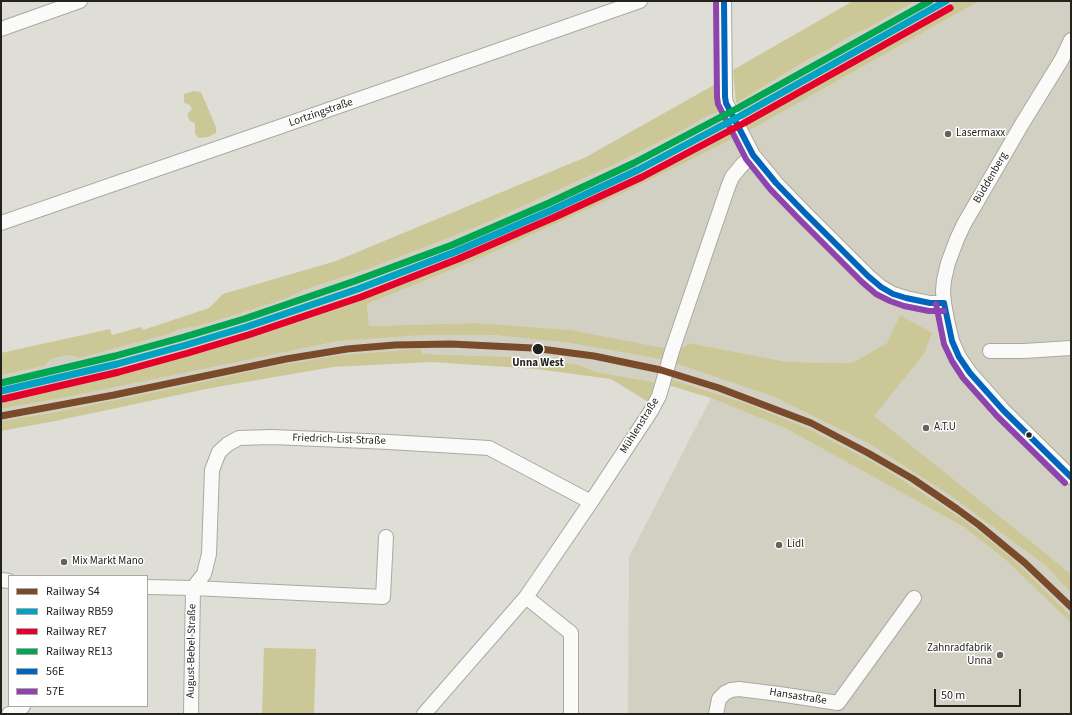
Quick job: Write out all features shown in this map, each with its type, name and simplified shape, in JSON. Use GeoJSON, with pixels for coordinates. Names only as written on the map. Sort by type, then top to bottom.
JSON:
{"type":"FeatureCollection","features":[{"type":"Feature","properties":{"kind":"street"},"geometry":{"type":"LineString","coordinates":[[1,29],[80,1]]}},
{"type":"Feature","properties":{"kind":"street","name":"Lortzingstraße"},"geometry":{"type":"LineString","coordinates":[[1,223],[640,1]]}},
{"type":"Feature","properties":{"kind":"street"},"geometry":{"type":"LineString","coordinates":[[724,1],[724,97],[753,155],[776,183],[804,212],[881,287],[893,294],[906,298],[944,303]]}},
{"type":"Feature","properties":{"kind":"street","name":"Büddenberg"},"geometry":{"type":"LineString","coordinates":[[1071,40],[1067,60],[1022,124],[964,224],[948,263],[944,280],[944,303],[947,320],[952,341],[959,357],[970,373],[1003,410],[1071,477]]}},
{"type":"Feature","properties":{"kind":"street","name":"Mühlenstraße"},"geometry":{"type":"LineString","coordinates":[[424,714],[526,597],[591,502],[651,410],[659,396],[672,351],[732,177],[753,155]]}},
{"type":"Feature","properties":{"kind":"street"},"geometry":{"type":"LineString","coordinates":[[990,351],[1024,351],[1071,348]]}},
{"type":"Feature","properties":{"kind":"street","name":"Friedrich-List-Straße"},"geometry":{"type":"LineString","coordinates":[[193,588],[204,574],[209,554],[212,470],[220,452],[228,444],[239,438],[390,442],[489,448],[591,502]]}},
{"type":"Feature","properties":{"kind":"street"},"geometry":{"type":"LineString","coordinates":[[148,587],[383,597],[386,537]]}},
{"type":"Feature","properties":{"kind":"street","name":"August-Bebel-Straße"},"geometry":{"type":"LineString","coordinates":[[191,714],[193,588]]}},
{"type":"Feature","properties":{"kind":"street"},"geometry":{"type":"LineString","coordinates":[[526,597],[571,633],[571,714]]}},
{"type":"Feature","properties":{"kind":"street","name":"Hansastraße"},"geometry":{"type":"LineString","coordinates":[[716,714],[720,699],[725,692],[739,689],[838,703],[914,598]]}},
{"type":"Feature","properties":{"kind":"street"},"geometry":{"type":"LineString","coordinates":[[9,714],[19,711],[22,707]]}},
{"type":"Feature","properties":{"kind":"shaded area"},"geometry":{"type":"Polygon","coordinates":[[[853,1],[915,1],[868,28],[812,57],[736,103],[733,70],[853,1]]]}},
{"type":"Feature","properties":{"kind":"shaded area"},"geometry":{"type":"Polygon","coordinates":[[[915,1],[956,1],[744,119],[736,103],[812,57],[915,1]]]}},
{"type":"Feature","properties":{"kind":"shaded area"},"geometry":{"type":"Polygon","coordinates":[[[956,1],[979,1],[748,131],[744,119],[956,1]]]}},
{"type":"Feature","properties":{"kind":"shaded area"},"geometry":{"type":"Polygon","coordinates":[[[979,1],[1071,1],[1071,574],[873,416],[924,354],[900,315],[887,343],[852,363],[787,362],[689,343],[677,352],[571,330],[477,323],[369,326],[367,304],[476,260],[617,196],[735,138],[979,1]]]}},
{"type":"Feature","properties":{"kind":"shaded area"},"geometry":{"type":"Polygon","coordinates":[[[714,85],[721,111],[709,115],[687,128],[609,167],[483,224],[368,269],[228,317],[79,358],[70,355],[51,359],[44,366],[1,375],[1,353],[110,329],[112,335],[141,327],[143,330],[209,308],[223,294],[336,261],[586,157],[714,85]]]}},
{"type":"Feature","properties":{"kind":"shaded area"},"geometry":{"type":"Polygon","coordinates":[[[194,91],[201,92],[216,127],[216,133],[208,137],[199,138],[195,134],[195,123],[190,121],[187,114],[192,109],[190,105],[184,103],[184,94],[194,91]]]}},
{"type":"Feature","properties":{"kind":"shaded area"},"geometry":{"type":"Polygon","coordinates":[[[721,111],[730,127],[724,135],[705,145],[696,147],[611,192],[594,198],[507,240],[498,242],[425,271],[418,276],[319,310],[294,321],[284,322],[201,348],[194,354],[185,356],[175,355],[84,379],[58,388],[1,399],[1,375],[44,366],[51,359],[70,355],[79,358],[169,334],[177,330],[195,327],[368,269],[451,237],[545,196],[609,167],[687,128],[709,115],[721,111]]]}},
{"type":"Feature","properties":{"kind":"shaded area"},"geometry":{"type":"Polygon","coordinates":[[[730,127],[735,138],[617,196],[476,260],[367,304],[369,326],[477,323],[571,330],[668,349],[665,360],[570,343],[493,335],[424,335],[338,341],[67,397],[1,409],[1,399],[58,388],[84,379],[175,355],[185,356],[194,354],[201,348],[284,322],[294,321],[319,310],[418,276],[425,271],[498,242],[507,240],[594,198],[611,192],[696,147],[705,145],[724,135],[730,127]]]}},
{"type":"Feature","properties":{"kind":"shaded area"},"geometry":{"type":"Polygon","coordinates":[[[900,315],[932,333],[924,354],[874,416],[1071,574],[1071,593],[1046,566],[951,496],[868,443],[772,396],[674,363],[677,352],[689,343],[787,362],[852,363],[887,343],[900,315]]]}},
{"type":"Feature","properties":{"kind":"shaded area"},"geometry":{"type":"Polygon","coordinates":[[[424,335],[493,335],[570,343],[665,360],[659,383],[596,372],[580,365],[513,357],[423,354],[274,366],[56,412],[1,421],[1,409],[67,397],[338,341],[424,335]]]}},
{"type":"Feature","properties":{"kind":"shaded area"},"geometry":{"type":"Polygon","coordinates":[[[420,349],[423,354],[513,357],[580,365],[596,372],[659,383],[650,403],[611,379],[536,369],[432,362],[333,367],[211,388],[1,431],[1,421],[56,412],[274,366],[341,355],[420,349]]]}},
{"type":"Feature","properties":{"kind":"shaded area"},"geometry":{"type":"Polygon","coordinates":[[[674,363],[772,396],[868,443],[951,496],[1046,566],[1071,593],[1071,616],[1011,557],[964,520],[882,467],[670,379],[674,363]]]}},
{"type":"Feature","properties":{"kind":"shaded area"},"geometry":{"type":"Polygon","coordinates":[[[670,379],[747,404],[809,429],[882,467],[964,520],[1011,557],[1071,616],[1071,623],[1008,562],[964,527],[785,428],[711,398],[668,385],[670,379]]]}},
{"type":"Feature","properties":{"kind":"shaded area"},"geometry":{"type":"Polygon","coordinates":[[[711,398],[785,428],[964,527],[1008,562],[1071,623],[1071,714],[628,714],[629,557],[711,398]]]}},
{"type":"Feature","properties":{"kind":"shaded area"},"geometry":{"type":"Polygon","coordinates":[[[264,648],[316,649],[314,714],[262,714],[264,648]]]}},
{"type":"Feature","properties":{"kind":"rail line","name":"RE13"},"geometry":{"type":"LineString","coordinates":[[1,383],[115,356],[244,319],[355,281],[452,245],[549,203],[634,163],[738,108],[930,1]]}},
{"type":"Feature","properties":{"kind":"rail line","name":"RB59"},"geometry":{"type":"LineString","coordinates":[[1,391],[117,364],[246,327],[358,289],[455,252],[552,210],[638,170],[742,115],[946,1]]}},
{"type":"Feature","properties":{"kind":"rail line","name":"RE7"},"geometry":{"type":"LineString","coordinates":[[3,399],[119,372],[248,335],[361,297],[458,259],[642,177],[746,122],[950,8]]}},
{"type":"Feature","properties":{"kind":"rail line","name":"S4"},"geometry":{"type":"LineString","coordinates":[[1,416],[114,395],[286,359],[347,349],[395,345],[451,344],[533,348],[594,356],[661,370],[719,388],[811,423],[913,479],[957,509],[1025,563],[1071,607]]}},
{"type":"Feature","properties":{"kind":"transit line","name":"57E"},"geometry":{"type":"LineString","coordinates":[[716,1],[718,104],[746,159],[770,189],[862,282],[876,294],[904,306],[929,311],[944,311]]}},
{"type":"Feature","properties":{"kind":"transit line","name":"56E"},"geometry":{"type":"LineString","coordinates":[[724,1],[726,103],[753,155],[776,183],[804,212],[881,287],[893,294],[906,298],[930,303],[944,303]]}},
{"type":"Feature","properties":{"kind":"transit line","name":"56E"},"geometry":{"type":"LineString","coordinates":[[944,303],[952,341],[959,357],[970,373],[1003,410],[1071,477]]}},
{"type":"Feature","properties":{"kind":"transit line","name":"57E"},"geometry":{"type":"LineString","coordinates":[[936,304],[944,344],[952,361],[963,378],[997,416],[1065,483]]}},
{"type":"Feature","properties":{"kind":"place","name":"Lasermaxx"},"geometry":{"type":"Point","coordinates":[948,134]}},
{"type":"Feature","properties":{"kind":"place","name":"Unna West"},"geometry":{"type":"Point","coordinates":[538,349]}},
{"type":"Feature","properties":{"kind":"place","name":"A.T.U"},"geometry":{"type":"Point","coordinates":[926,428]}},
{"type":"Feature","properties":{"kind":"place","name":"Lidl"},"geometry":{"type":"Point","coordinates":[779,545]}},
{"type":"Feature","properties":{"kind":"place","name":"Mix Markt Mano"},"geometry":{"type":"Point","coordinates":[64,562]}},
{"type":"Feature","properties":{"kind":"place","name":"Zahnradfabrik Unna"},"geometry":{"type":"Point","coordinates":[1000,655]}}]}
